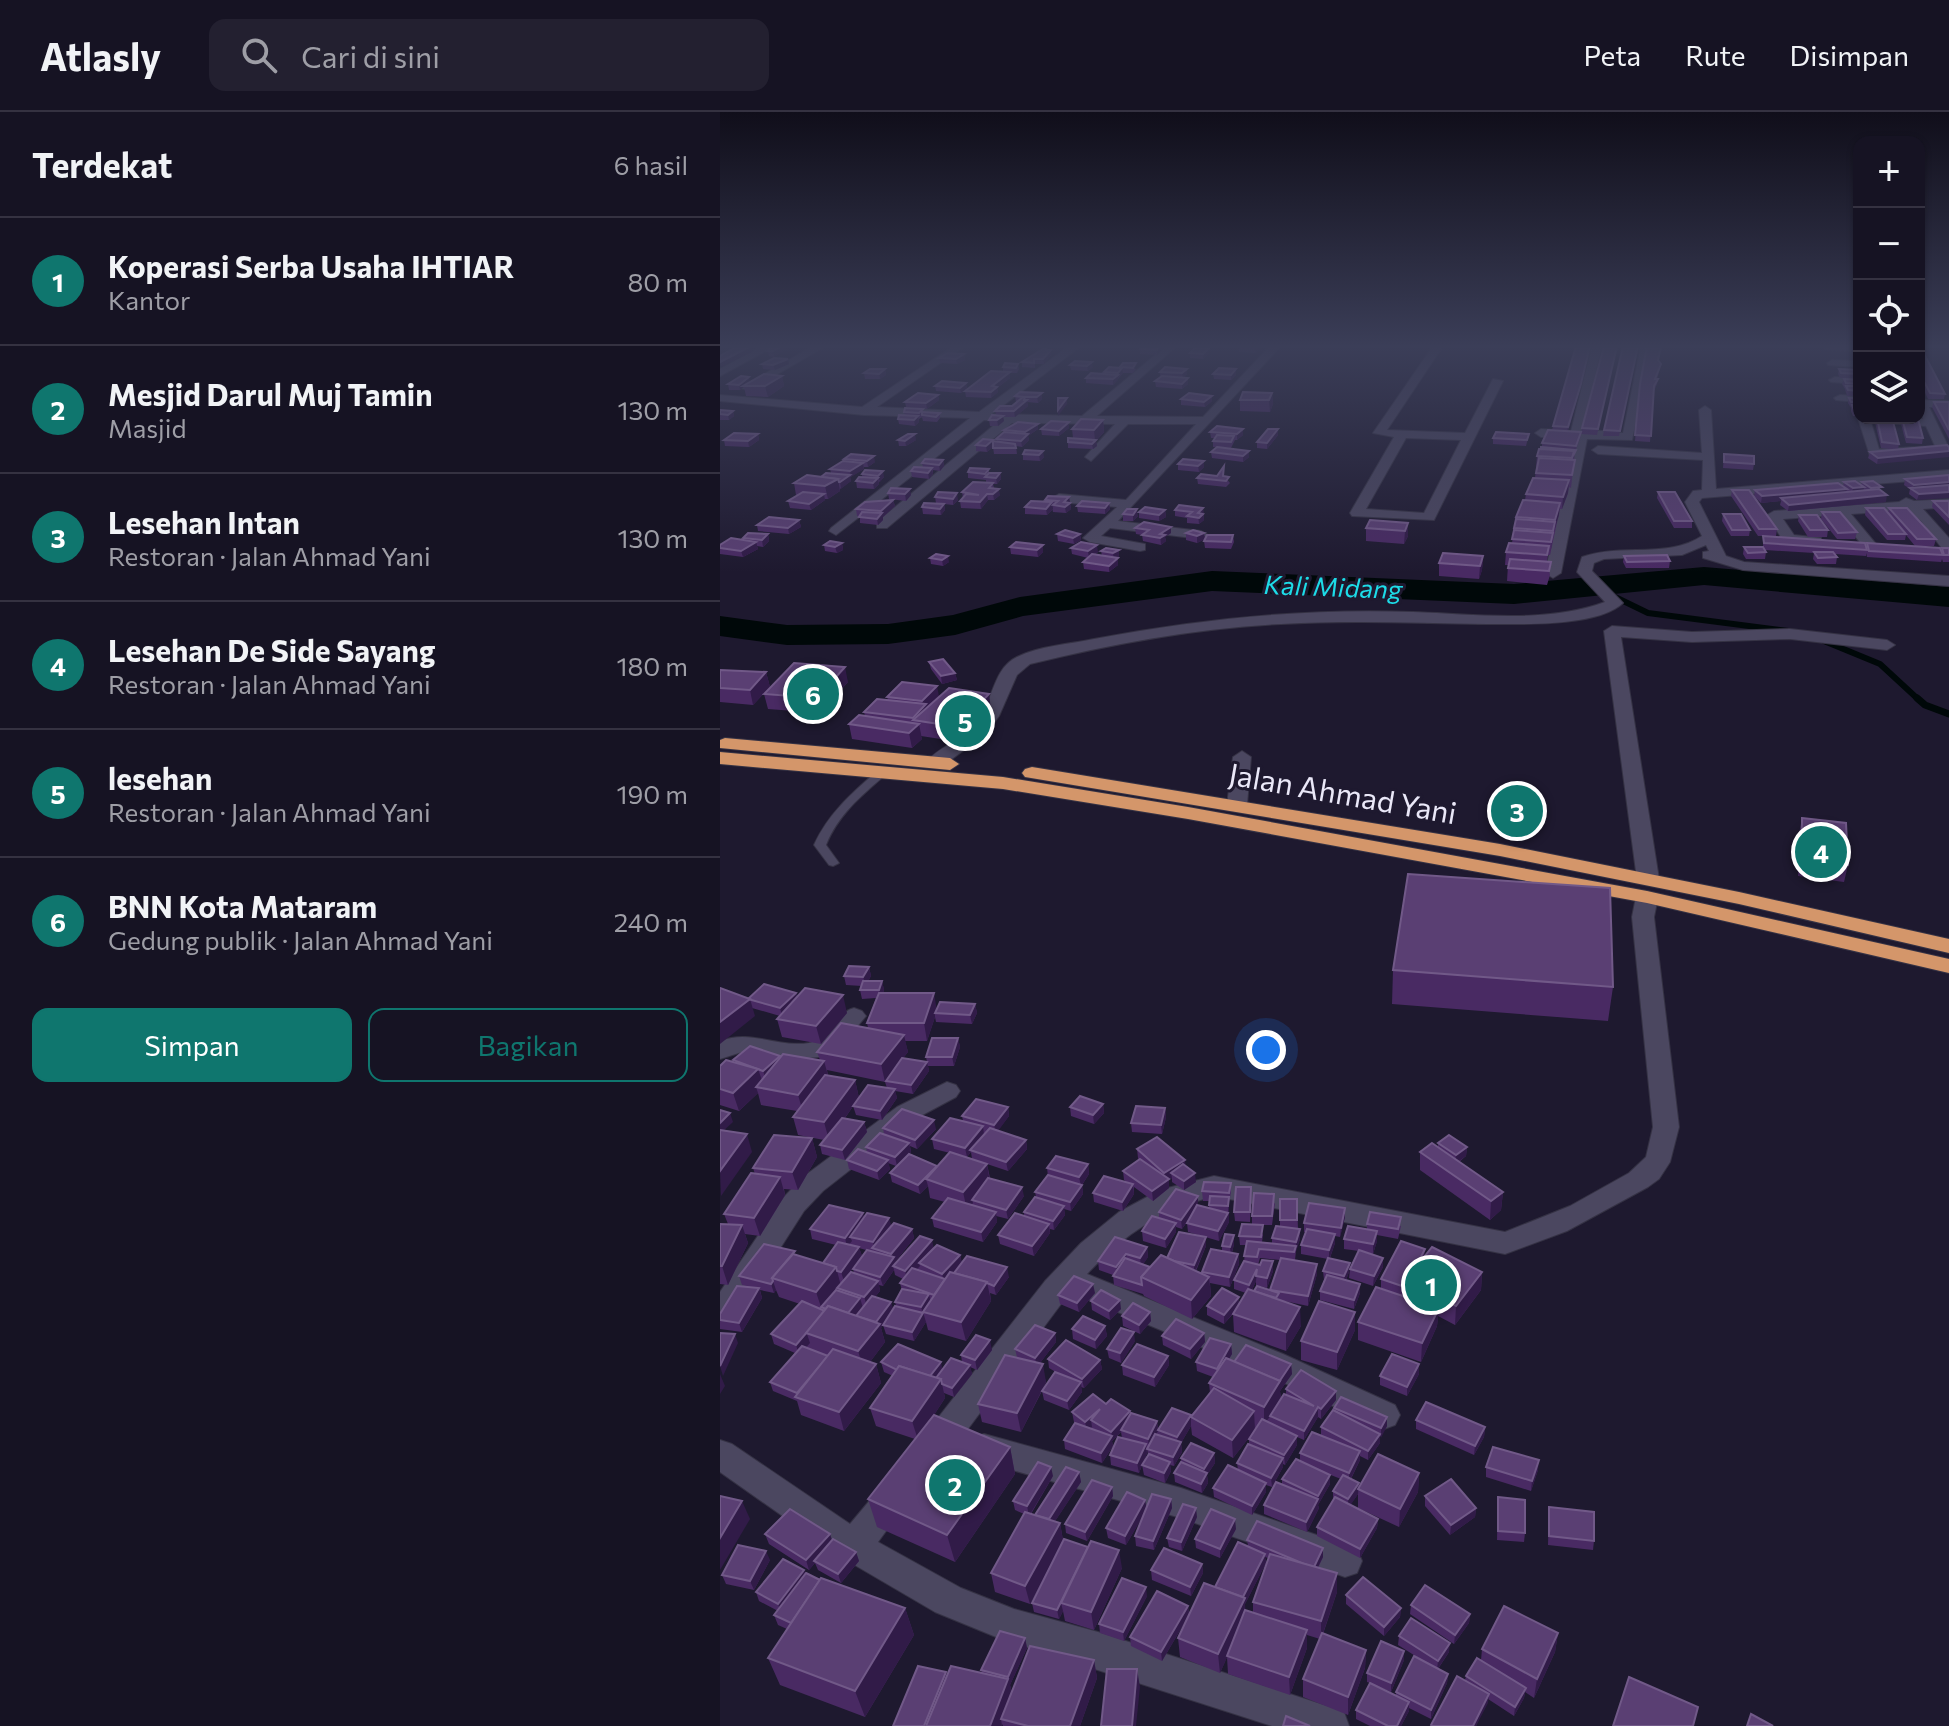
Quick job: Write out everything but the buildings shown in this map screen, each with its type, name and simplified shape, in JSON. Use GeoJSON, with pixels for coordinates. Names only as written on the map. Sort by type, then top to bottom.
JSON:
{"type":"FeatureCollection","features":[{"type":"Feature","properties":{"kind":"highway"},"geometry":{"type":"LineString","coordinates":[[723,756],[802,758],[880,774],[1040,788],[1496,858],[1949,946]]}},
{"type":"Feature","properties":{"kind":"highway","name":"Jalan Ahmad Yani"},"geometry":{"type":"LineString","coordinates":[[802,758],[934,763],[1065,777],[1237,805],[1496,858]]}},
{"type":"Feature","properties":{"kind":"highway"},"geometry":{"type":"LineString","coordinates":[[1647,888],[1949,966]]}},
{"type":"Feature","properties":{"kind":"street"},"geometry":{"type":"LineString","coordinates":[[836,531],[931,453],[977,421]]}},
{"type":"Feature","properties":{"kind":"street"},"geometry":{"type":"LineString","coordinates":[[882,525],[1006,421]]}},
{"type":"Feature","properties":{"kind":"street"},"geometry":{"type":"LineString","coordinates":[[1096,421],[1179,421]]}},
{"type":"Feature","properties":{"kind":"street"},"geometry":{"type":"LineString","coordinates":[[1140,547],[1090,538],[1110,524],[1206,421]]}},
{"type":"Feature","properties":{"kind":"street"},"geometry":{"type":"LineString","coordinates":[[1387,421],[1379,433],[1469,437]]}},
{"type":"Feature","properties":{"kind":"street"},"geometry":{"type":"LineString","coordinates":[[1357,513],[1429,517],[1477,421]]}},
{"type":"Feature","properties":{"kind":"street"},"geometry":{"type":"LineString","coordinates":[[1553,573],[1550,556],[1565,490],[1584,451],[1576,429],[1578,421]]}},
{"type":"Feature","properties":{"kind":"street"},"geometry":{"type":"LineString","coordinates":[[1541,433],[1627,437],[1632,421]]}},
{"type":"Feature","properties":{"kind":"street"},"geometry":{"type":"LineString","coordinates":[[1706,421],[1711,484],[1708,492]]}},
{"type":"Feature","properties":{"kind":"street"},"geometry":{"type":"LineString","coordinates":[[1865,421],[1874,453],[1943,449],[1930,423],[1908,421]]}},
{"type":"Feature","properties":{"kind":"street"},"geometry":{"type":"LineString","coordinates":[[1091,457],[1123,422]]}},
{"type":"Feature","properties":{"kind":"street"},"geometry":{"type":"LineString","coordinates":[[1347,530],[1402,434]]}},
{"type":"Feature","properties":{"kind":"street"},"geometry":{"type":"LineString","coordinates":[[1565,451],[1708,457]]}},
{"type":"Feature","properties":{"kind":"street"},"geometry":{"type":"LineString","coordinates":[[1560,470],[1576,471]]}},
{"type":"Feature","properties":{"kind":"street"},"geometry":{"type":"LineString","coordinates":[[1721,560],[1692,502],[1698,494],[1949,474]]}},
{"type":"Feature","properties":{"kind":"street"},"geometry":{"type":"LineString","coordinates":[[1876,479],[1937,530],[1945,549]]}},
{"type":"Feature","properties":{"kind":"street"},"geometry":{"type":"LineString","coordinates":[[1059,498],[1129,504]]}},
{"type":"Feature","properties":{"kind":"street"},"geometry":{"type":"LineString","coordinates":[[1789,539],[1771,510],[1841,511],[1949,503]]}},
{"type":"Feature","properties":{"kind":"street"},"geometry":{"type":"LineString","coordinates":[[1767,537],[1875,545],[1841,511]]}},
{"type":"Feature","properties":{"kind":"street"},"geometry":{"type":"LineString","coordinates":[[1110,524],[1201,535]]}},
{"type":"Feature","properties":{"kind":"street"},"geometry":{"type":"LineString","coordinates":[[1683,550],[1709,537]]}},
{"type":"Feature","properties":{"kind":"street"},"geometry":{"type":"LineString","coordinates":[[934,763],[964,745],[987,723],[1014,665],[1048,654],[1212,626],[1381,616],[1511,619],[1615,605],[1614,600],[1587,575],[1584,566],[1593,557],[1683,550],[1743,566],[1949,581]]}},
{"type":"Feature","properties":{"kind":"street"},"geometry":{"type":"LineString","coordinates":[[853,1546],[944,1436],[1064,1277],[1096,1244],[1174,1196],[1214,1186],[1505,1243],[1532,1237],[1649,1172],[1662,1152],[1666,1127],[1643,917],[1647,888],[1613,631],[1692,637],[1790,634],[1887,645]]}},
{"type":"Feature","properties":{"kind":"street"},"geometry":{"type":"LineString","coordinates":[[1237,805],[1242,757]]}},
{"type":"Feature","properties":{"kind":"street"},"geometry":{"type":"LineString","coordinates":[[720,1051],[741,1042],[798,1051],[822,1048],[854,1016]]}},
{"type":"Feature","properties":{"kind":"street"},"geometry":{"type":"LineString","coordinates":[[720,1316],[794,1204],[813,1184],[906,1113],[947,1091]]}},
{"type":"Feature","properties":{"kind":"street"},"geometry":{"type":"LineString","coordinates":[[1064,1277],[1272,1363],[1384,1415]]}},
{"type":"Feature","properties":{"kind":"street"},"geometry":{"type":"LineString","coordinates":[[944,1436],[1181,1503],[1345,1561]]}},
{"type":"Feature","properties":{"kind":"street"},"geometry":{"type":"LineString","coordinates":[[720,1454],[853,1546],[948,1600],[1014,1627],[1098,1650],[1330,1726]]}},
{"type":"Feature","properties":{"kind":"lane"},"geometry":{"type":"LineString","coordinates":[[833,863],[820,845],[825,829],[835,815],[880,774]]}},
{"type":"Feature","properties":{"kind":"waterway","name":"Kali Midang"},"geometry":{"type":"LineString","coordinates":[[720,626],[787,635],[888,634],[955,625],[1020,607],[1212,581],[1514,594],[1704,576],[1949,597]]}},
{"type":"Feature","properties":{"kind":"waterway"},"geometry":{"type":"LineString","coordinates":[[1611,595],[1648,613],[1788,631]]}},
{"type":"Feature","properties":{"kind":"waterway"},"geometry":{"type":"LineString","coordinates":[[1824,641],[1880,664],[1919,700]]}},
{"type":"Feature","properties":{"kind":"waterway"},"geometry":{"type":"LineString","coordinates":[[1917,698],[1925,705],[1949,714]]}},
{"type":"Feature","properties":{"kind":"place","name":"BNN Kota Mataram"},"geometry":{"type":"Point","coordinates":[813,694]}},
{"type":"Feature","properties":{"kind":"place","name":"lesehan"},"geometry":{"type":"Point","coordinates":[965,721]}},
{"type":"Feature","properties":{"kind":"place","name":"Lesehan Intan"},"geometry":{"type":"Point","coordinates":[1517,811]}},
{"type":"Feature","properties":{"kind":"place","name":"Lesehan De Side Sayang"},"geometry":{"type":"Point","coordinates":[1821,852]}},
{"type":"Feature","properties":{"kind":"place","name":"Koperasi Serba Usaha IHTIAR"},"geometry":{"type":"Point","coordinates":[1431,1285]}},
{"type":"Feature","properties":{"kind":"place","name":"Mesjid Darul Muj Tamin"},"geometry":{"type":"Point","coordinates":[955,1485]}}]}
